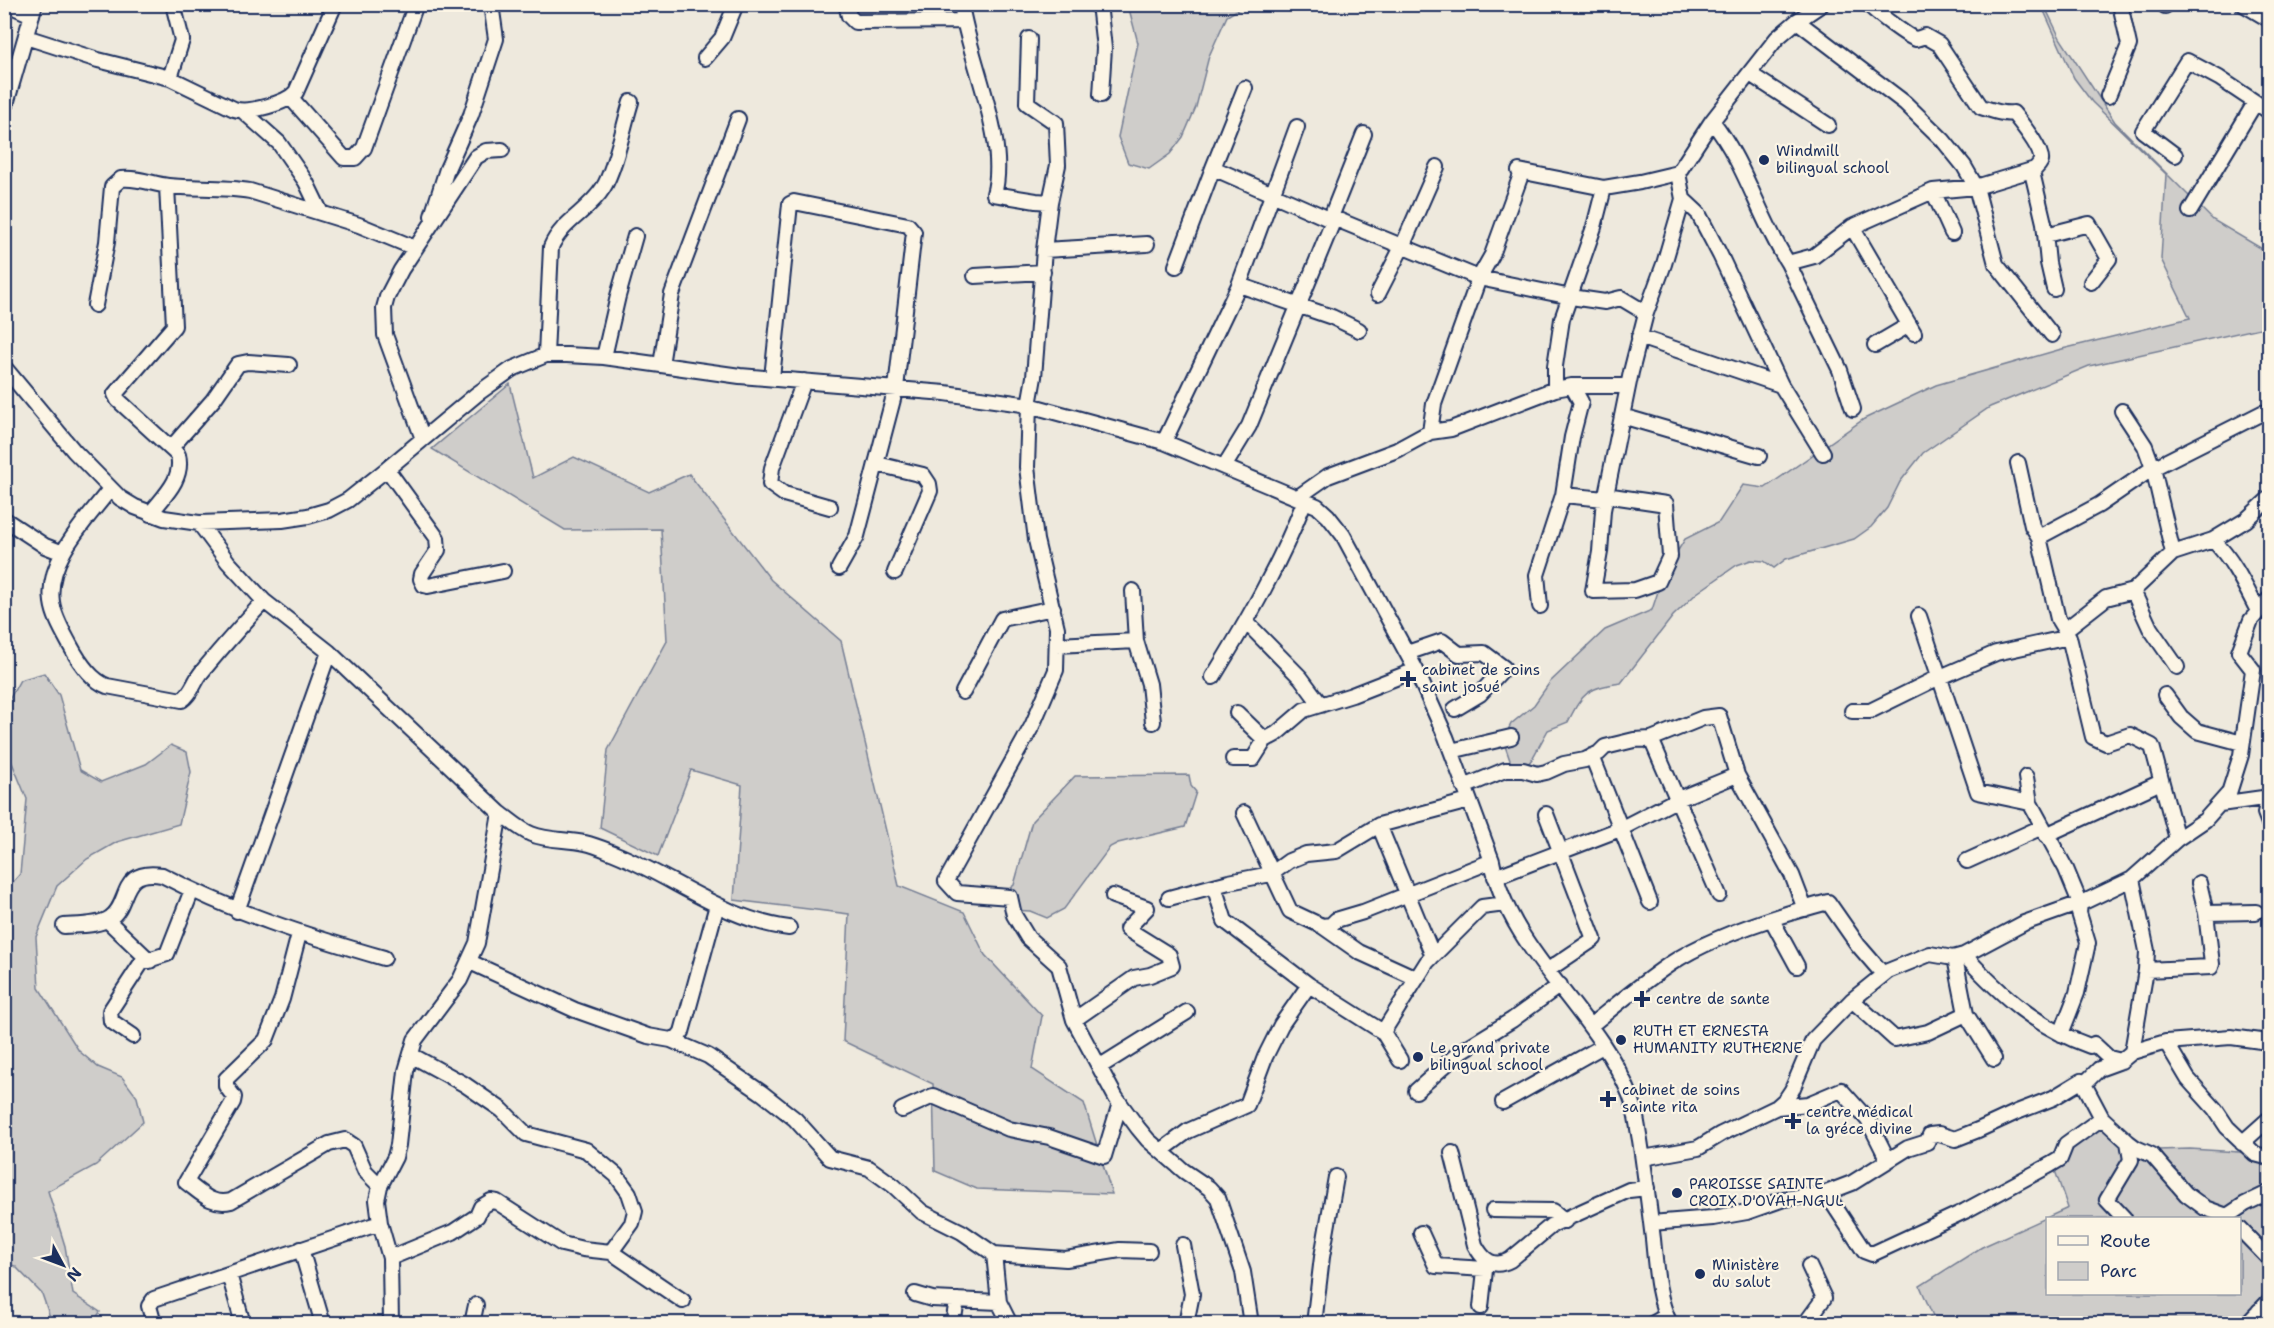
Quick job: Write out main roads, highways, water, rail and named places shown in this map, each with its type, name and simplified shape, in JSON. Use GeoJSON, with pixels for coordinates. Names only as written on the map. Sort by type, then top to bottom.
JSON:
{"type":"FeatureCollection","features":[{"type":"Feature","properties":{"kind":"place","name":"Windmill bilingual school"},"geometry":{"type":"Point","coordinates":[1764,160]}},
{"type":"Feature","properties":{"kind":"place","name":"cabinet de soins saint josué"},"geometry":{"type":"Point","coordinates":[1408,679]}},
{"type":"Feature","properties":{"kind":"place","name":"centre de sante"},"geometry":{"type":"Point","coordinates":[1642,999]}},
{"type":"Feature","properties":{"kind":"place","name":"RUTH ET ERNESTA HUMANITY RUTHERNE"},"geometry":{"type":"Point","coordinates":[1621,1040]}},
{"type":"Feature","properties":{"kind":"place","name":"Le grand private bilingual school"},"geometry":{"type":"Point","coordinates":[1418,1057]}},
{"type":"Feature","properties":{"kind":"place","name":"cabinet de soins sainte rita"},"geometry":{"type":"Point","coordinates":[1608,1099]}},
{"type":"Feature","properties":{"kind":"place","name":"centre médical la gréce divine"},"geometry":{"type":"Point","coordinates":[1793,1121]}},
{"type":"Feature","properties":{"kind":"place","name":"PAROISSE SAINTE CROIX D'OVAH-NGUL"},"geometry":{"type":"Point","coordinates":[1677,1193]}},
{"type":"Feature","properties":{"kind":"place","name":"Ministère du salut"},"geometry":{"type":"Point","coordinates":[1700,1274]}}]}
